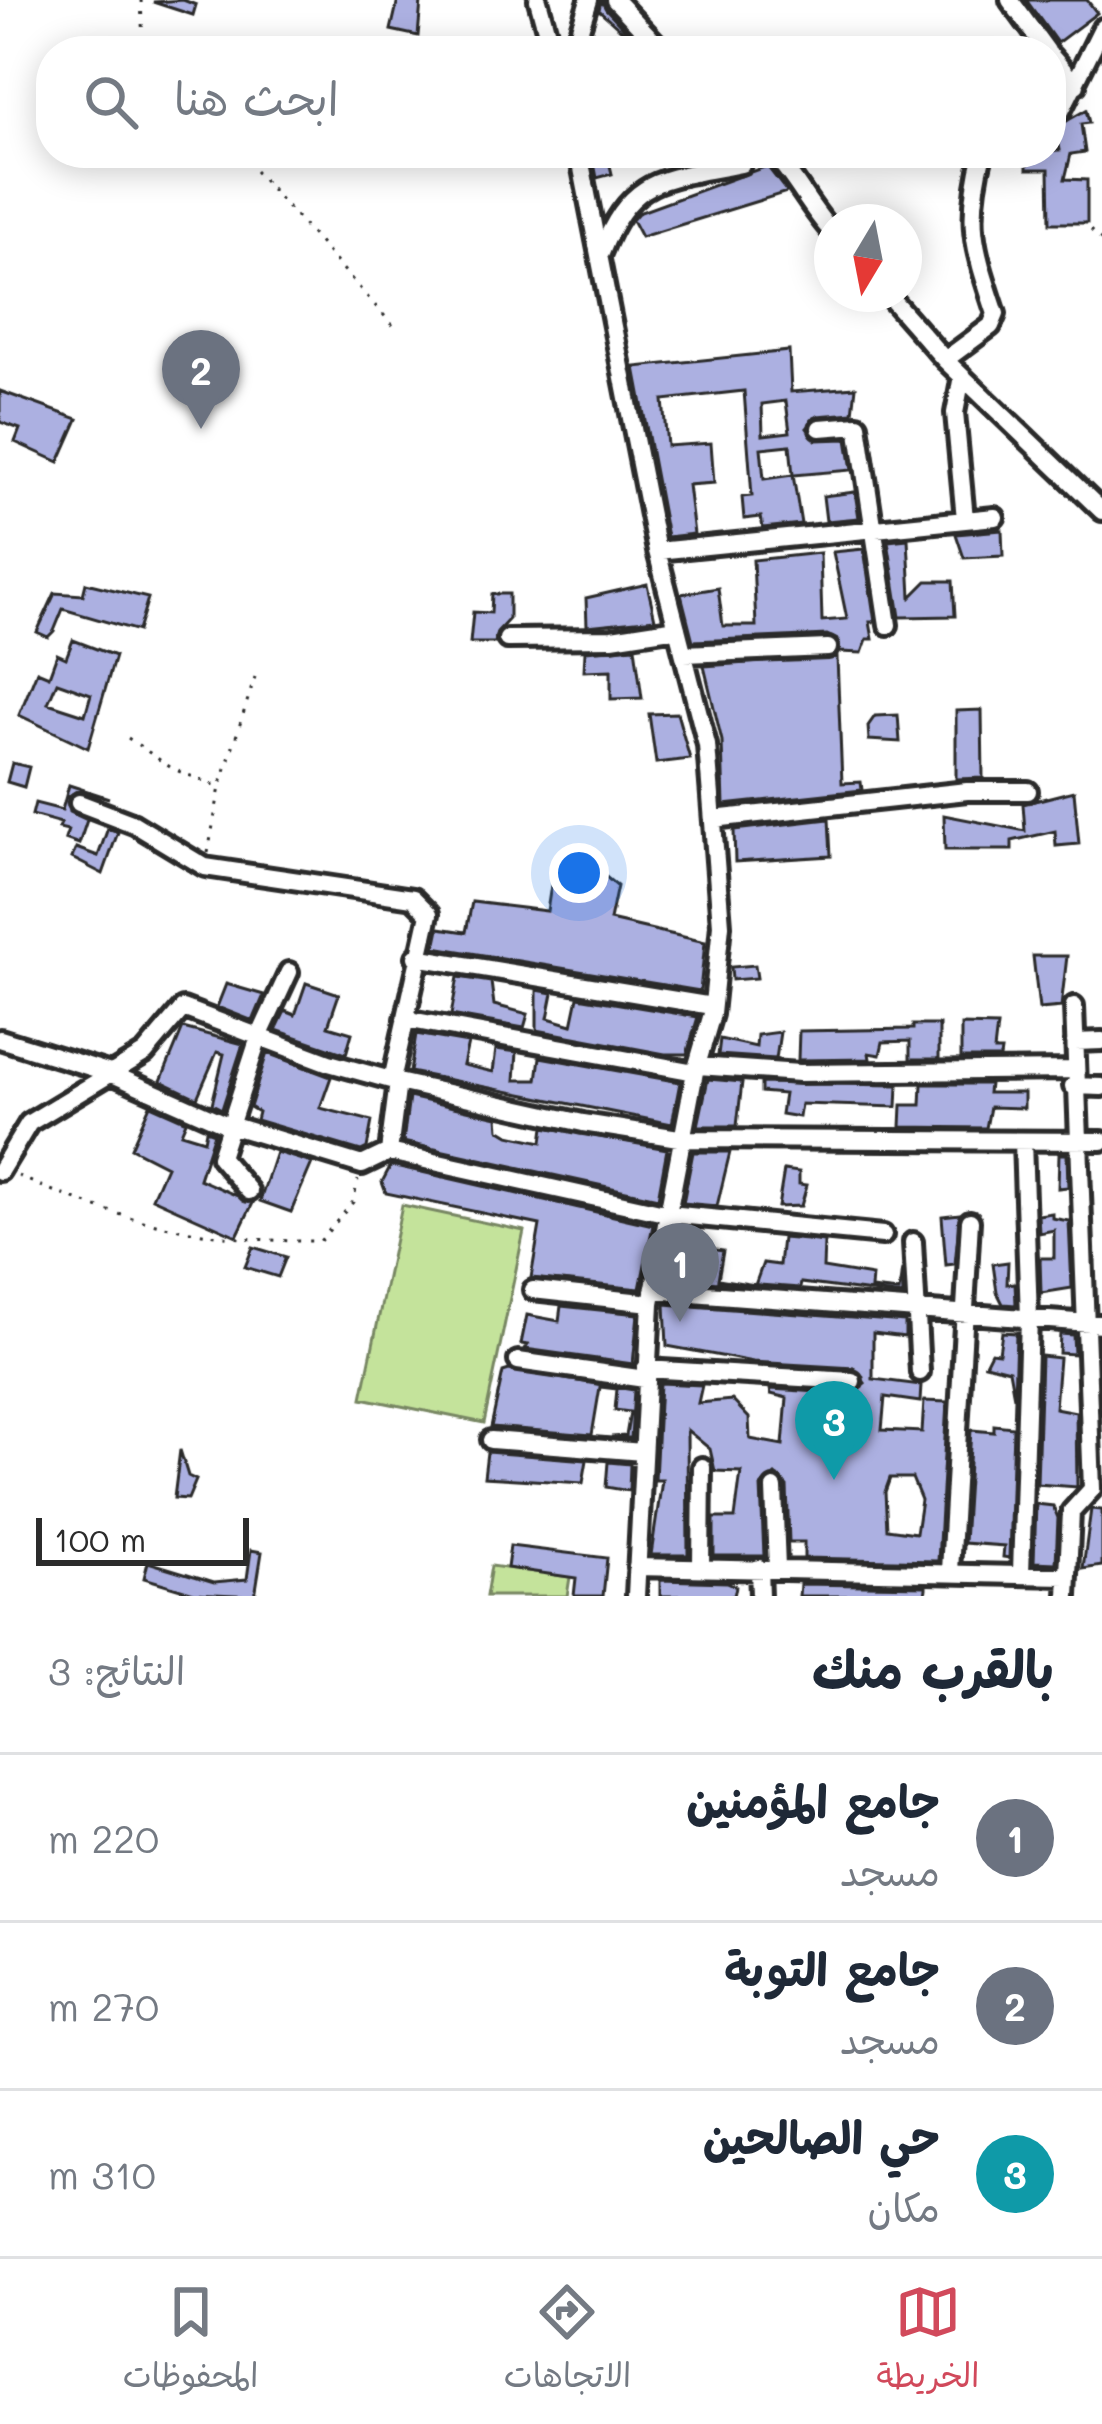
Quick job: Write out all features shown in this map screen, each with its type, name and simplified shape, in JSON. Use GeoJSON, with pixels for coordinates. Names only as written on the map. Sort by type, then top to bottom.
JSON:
{"type":"FeatureCollection","features":[{"type":"Feature","properties":{"kind":"street"},"geometry":{"type":"LineString","coordinates":[[538,0],[548,36]]}},
{"type":"Feature","properties":{"kind":"street"},"geometry":{"type":"LineString","coordinates":[[578,36],[589,0]]}},
{"type":"Feature","properties":{"kind":"street"},"geometry":{"type":"LineString","coordinates":[[615,0],[649,36]]}},
{"type":"Feature","properties":{"kind":"street"},"geometry":{"type":"LineString","coordinates":[[1010,0],[1036,36]]}},
{"type":"Feature","properties":{"kind":"street"},"geometry":{"type":"LineString","coordinates":[[1066,102],[1102,28]]}},
{"type":"Feature","properties":{"kind":"street"},"geometry":{"type":"LineString","coordinates":[[1066,73],[1076,85]]}},
{"type":"Feature","properties":{"kind":"street"},"geometry":{"type":"LineString","coordinates":[[583,168],[657,551],[707,745],[721,925],[712,1006],[652,1296],[635,1596]]}},
{"type":"Feature","properties":{"kind":"street"},"geometry":{"type":"LineString","coordinates":[[600,256],[614,220],[645,184],[722,168]]}},
{"type":"Feature","properties":{"kind":"street"},"geometry":{"type":"LineString","coordinates":[[786,168],[808,192],[814,210]]}},
{"type":"Feature","properties":{"kind":"street"},"geometry":{"type":"LineString","coordinates":[[945,360],[991,326],[996,314],[971,240],[979,168]]}},
{"type":"Feature","properties":{"kind":"street"},"geometry":{"type":"LineString","coordinates":[[902,312],[945,360],[1102,511]]}},
{"type":"Feature","properties":{"kind":"street"},"geometry":{"type":"LineString","coordinates":[[962,376],[956,413],[965,519]]}},
{"type":"Feature","properties":{"kind":"street"},"geometry":{"type":"LineString","coordinates":[[820,428],[858,425],[888,625]]}},
{"type":"Feature","properties":{"kind":"street"},"geometry":{"type":"LineString","coordinates":[[657,551],[994,517]]}},
{"type":"Feature","properties":{"kind":"street"},"geometry":{"type":"LineString","coordinates":[[507,639],[612,638],[677,628]]}},
{"type":"Feature","properties":{"kind":"street"},"geometry":{"type":"LineString","coordinates":[[684,654],[828,648]]}},
{"type":"Feature","properties":{"kind":"street"},"geometry":{"type":"LineString","coordinates":[[713,819],[967,791],[1028,791]]}},
{"type":"Feature","properties":{"kind":"street"},"geometry":{"type":"LineString","coordinates":[[79,802],[134,824],[205,867],[412,898],[429,914],[404,1018],[389,1152]]}},
{"type":"Feature","properties":{"kind":"street"},"geometry":{"type":"LineString","coordinates":[[416,957],[712,1006]]}},
{"type":"Feature","properties":{"kind":"street"},"geometry":{"type":"LineString","coordinates":[[249,1191],[220,1157],[259,1037],[290,972]]}},
{"type":"Feature","properties":{"kind":"street"},"geometry":{"type":"LineString","coordinates":[[1067,1596],[1071,1512],[1092,1490],[1094,1323],[1077,1141],[1074,1006]]}},
{"type":"Feature","properties":{"kind":"street"},"geometry":{"type":"LineString","coordinates":[[1,1170],[29,1124],[145,1053],[183,1008],[395,1081],[583,1124],[686,1139],[1102,1141]]}},
{"type":"Feature","properties":{"kind":"street"},"geometry":{"type":"LineString","coordinates":[[404,1018],[697,1069],[1074,1078],[1102,1087]]}},
{"type":"Feature","properties":{"kind":"street"},"geometry":{"type":"LineString","coordinates":[[0,1040],[110,1073],[229,1125],[362,1165],[389,1152],[669,1214],[883,1235]]}},
{"type":"Feature","properties":{"kind":"street"},"geometry":{"type":"LineString","coordinates":[[1075,1042],[1102,1041]]}},
{"type":"Feature","properties":{"kind":"street"},"geometry":{"type":"LineString","coordinates":[[1021,1574],[1029,1318],[1023,1141]]}},
{"type":"Feature","properties":{"kind":"street"},"geometry":{"type":"LineString","coordinates":[[950,1571],[970,1221]]}},
{"type":"Feature","properties":{"kind":"street"},"geometry":{"type":"LineString","coordinates":[[913,1242],[920,1372]]}},
{"type":"Feature","properties":{"kind":"street"},"geometry":{"type":"LineString","coordinates":[[533,1290],[1094,1323]]}},
{"type":"Feature","properties":{"kind":"street"},"geometry":{"type":"LineString","coordinates":[[518,1360],[645,1374],[852,1381]]}},
{"type":"Feature","properties":{"kind":"street"},"geometry":{"type":"LineString","coordinates":[[491,1440],[643,1453]]}},
{"type":"Feature","properties":{"kind":"street"},"geometry":{"type":"LineString","coordinates":[[701,1568],[702,1467]]}},
{"type":"Feature","properties":{"kind":"street"},"geometry":{"type":"LineString","coordinates":[[760,1596],[768,1568],[774,1488]]}},
{"type":"Feature","properties":{"kind":"street"},"geometry":{"type":"LineString","coordinates":[[637,1567],[1067,1576]]}},
{"type":"Feature","properties":{"kind":"path"},"geometry":{"type":"LineString","coordinates":[[141,0],[143,36]]}},
{"type":"Feature","properties":{"kind":"path"},"geometry":{"type":"LineString","coordinates":[[252,168],[398,331]]}},
{"type":"Feature","properties":{"kind":"path"},"geometry":{"type":"LineString","coordinates":[[1091,230],[1102,241]]}},
{"type":"Feature","properties":{"kind":"path"},"geometry":{"type":"LineString","coordinates":[[205,867],[220,787],[255,677]]}},
{"type":"Feature","properties":{"kind":"path"},"geometry":{"type":"LineString","coordinates":[[128,738],[173,769],[220,787]]}},
{"type":"Feature","properties":{"kind":"path"},"geometry":{"type":"LineString","coordinates":[[1,1170],[97,1211],[237,1241],[320,1241],[353,1202],[362,1165]]}},
{"type":"Feature","properties":{"kind":"green space"},"geometry":{"type":"Polygon","coordinates":[[[402,1205],[524,1231],[484,1423],[362,1398],[402,1205]]]}},
{"type":"Feature","properties":{"kind":"green space"},"geometry":{"type":"Polygon","coordinates":[[[491,1566],[570,1577],[567,1596],[486,1596],[491,1566]]]}},
{"type":"Feature","properties":{"kind":"building"},"geometry":{"type":"Polygon","coordinates":[[[183,0],[196,5],[193,15],[153,2],[183,0]]]}},
{"type":"Feature","properties":{"kind":"building"},"geometry":{"type":"Polygon","coordinates":[[[398,0],[421,2],[418,36],[391,30],[398,0]]]}},
{"type":"Feature","properties":{"kind":"building"},"geometry":{"type":"Polygon","coordinates":[[[601,0],[631,36],[628,36],[599,10],[601,0]]]}},
{"type":"Feature","properties":{"kind":"building"},"geometry":{"type":"Polygon","coordinates":[[[1026,0],[1087,0],[1097,13],[1066,36],[1052,36],[1026,0]]]}},
{"type":"Feature","properties":{"kind":"building"},"geometry":{"type":"Polygon","coordinates":[[[1086,110],[1089,123],[1081,124],[1085,152],[1071,154],[1065,179],[1087,180],[1087,223],[1050,223],[1049,169],[1027,169],[1066,168],[1066,121],[1086,110]]]}},
{"type":"Feature","properties":{"kind":"building"},"geometry":{"type":"Polygon","coordinates":[[[595,168],[611,168],[612,174],[597,178],[595,168]]]}},
{"type":"Feature","properties":{"kind":"building"},"geometry":{"type":"Polygon","coordinates":[[[762,168],[769,168],[787,192],[641,237],[632,220],[638,213],[762,168]]]}},
{"type":"Feature","properties":{"kind":"building"},"geometry":{"type":"Polygon","coordinates":[[[789,351],[791,392],[856,387],[853,413],[818,416],[807,428],[816,440],[847,439],[852,470],[793,475],[801,524],[763,528],[761,517],[744,519],[742,497],[752,496],[744,391],[663,400],[667,446],[711,443],[714,483],[688,485],[694,534],[667,537],[635,367],[789,351]],[[786,401],[762,404],[763,435],[790,432],[786,401]],[[790,445],[761,448],[764,479],[793,475],[790,445]]]}},
{"type":"Feature","properties":{"kind":"building"},"geometry":{"type":"Polygon","coordinates":[[[0,391],[78,419],[59,462],[15,442],[20,429],[0,422],[0,391]]]}},
{"type":"Feature","properties":{"kind":"building"},"geometry":{"type":"Polygon","coordinates":[[[855,492],[859,518],[826,521],[823,496],[855,492]]]}},
{"type":"Feature","properties":{"kind":"building"},"geometry":{"type":"Polygon","coordinates":[[[1002,530],[1003,556],[964,558],[956,534],[1002,530]]]}},
{"type":"Feature","properties":{"kind":"building"},"geometry":{"type":"Polygon","coordinates":[[[908,539],[911,597],[927,581],[953,581],[955,616],[900,617],[888,541],[908,539]]]}},
{"type":"Feature","properties":{"kind":"building"},"geometry":{"type":"Polygon","coordinates":[[[864,549],[875,622],[870,622],[873,639],[867,639],[862,653],[840,652],[838,640],[827,635],[693,641],[681,594],[718,588],[723,626],[756,626],[753,560],[820,553],[822,621],[847,619],[833,552],[864,549]]]}},
{"type":"Feature","properties":{"kind":"building"},"geometry":{"type":"Polygon","coordinates":[[[86,583],[148,598],[138,631],[63,609],[48,637],[37,632],[55,593],[83,595],[86,583]]]}},
{"type":"Feature","properties":{"kind":"building"},"geometry":{"type":"Polygon","coordinates":[[[647,584],[655,619],[587,626],[586,598],[647,584]]]}},
{"type":"Feature","properties":{"kind":"building"},"geometry":{"type":"Polygon","coordinates":[[[492,594],[509,594],[509,619],[497,632],[495,643],[470,643],[473,612],[491,613],[492,594]]]}},
{"type":"Feature","properties":{"kind":"building"},"geometry":{"type":"Polygon","coordinates":[[[73,640],[115,656],[88,748],[19,715],[37,671],[49,676],[57,654],[66,658],[73,640]],[[57,682],[48,703],[85,715],[91,694],[57,682]]]}},
{"type":"Feature","properties":{"kind":"building"},"geometry":{"type":"Polygon","coordinates":[[[635,647],[642,698],[611,699],[611,670],[584,671],[585,651],[635,647]]]}},
{"type":"Feature","properties":{"kind":"building"},"geometry":{"type":"Polygon","coordinates":[[[837,657],[842,783],[861,782],[862,790],[724,805],[722,741],[704,666],[837,657]]]}},
{"type":"Feature","properties":{"kind":"building"},"geometry":{"type":"Polygon","coordinates":[[[982,710],[983,778],[956,779],[956,711],[982,710]]]}},
{"type":"Feature","properties":{"kind":"building"},"geometry":{"type":"Polygon","coordinates":[[[677,713],[690,759],[656,763],[649,714],[677,713]]]}},
{"type":"Feature","properties":{"kind":"building"},"geometry":{"type":"Polygon","coordinates":[[[898,715],[900,742],[869,740],[868,726],[875,716],[898,715]]]}},
{"type":"Feature","properties":{"kind":"building"},"geometry":{"type":"Polygon","coordinates":[[[12,763],[29,767],[24,787],[7,782],[12,763]]]}},
{"type":"Feature","properties":{"kind":"building"},"geometry":{"type":"Polygon","coordinates":[[[69,785],[109,798],[78,790],[68,797],[70,812],[87,820],[79,844],[65,839],[68,830],[59,828],[61,823],[32,815],[35,803],[62,810],[69,785]]]}},
{"type":"Feature","properties":{"kind":"building"},"geometry":{"type":"Polygon","coordinates":[[[1074,791],[1079,844],[1056,846],[1055,831],[1012,841],[1012,850],[945,850],[944,815],[1025,831],[1023,804],[1074,791]]]}},
{"type":"Feature","properties":{"kind":"building"},"geometry":{"type":"Polygon","coordinates":[[[829,819],[831,856],[735,862],[734,830],[829,819]]]}},
{"type":"Feature","properties":{"kind":"building"},"geometry":{"type":"Polygon","coordinates":[[[108,828],[118,832],[103,874],[72,858],[76,848],[98,856],[108,828]]]}},
{"type":"Feature","properties":{"kind":"building"},"geometry":{"type":"Polygon","coordinates":[[[576,869],[601,873],[617,886],[610,920],[705,942],[700,991],[435,947],[439,928],[466,932],[472,902],[547,911],[551,885],[570,888],[576,869]]]}},
{"type":"Feature","properties":{"kind":"building"},"geometry":{"type":"Polygon","coordinates":[[[1033,956],[1067,956],[1061,1007],[1039,1009],[1033,956]]]}},
{"type":"Feature","properties":{"kind":"building"},"geometry":{"type":"Polygon","coordinates":[[[755,965],[757,978],[732,980],[731,967],[755,965]]]}},
{"type":"Feature","properties":{"kind":"building"},"geometry":{"type":"Polygon","coordinates":[[[458,977],[491,982],[494,1005],[528,1014],[524,1028],[451,1015],[458,977]]]}},
{"type":"Feature","properties":{"kind":"building"},"geometry":{"type":"Polygon","coordinates":[[[306,983],[339,994],[328,1026],[352,1033],[346,1054],[276,1030],[285,1011],[295,1015],[306,983]]]}},
{"type":"Feature","properties":{"kind":"building"},"geometry":{"type":"Polygon","coordinates":[[[226,984],[264,995],[253,1021],[217,1007],[226,984]]]}},
{"type":"Feature","properties":{"kind":"building"},"geometry":{"type":"Polygon","coordinates":[[[537,990],[553,993],[548,1018],[572,1025],[578,997],[698,1017],[687,1054],[665,1054],[537,1030],[537,990]]]}},
{"type":"Feature","properties":{"kind":"building"},"geometry":{"type":"Polygon","coordinates":[[[913,1025],[939,1025],[939,1059],[910,1059],[910,1041],[883,1042],[880,1055],[869,1053],[870,1059],[798,1060],[799,1031],[913,1029],[913,1025]]]}},
{"type":"Feature","properties":{"kind":"building"},"geometry":{"type":"Polygon","coordinates":[[[961,1025],[997,1026],[994,1051],[1001,1051],[1000,1058],[961,1058],[961,1025]]]}},
{"type":"Feature","properties":{"kind":"building"},"geometry":{"type":"Polygon","coordinates":[[[183,1028],[243,1044],[222,1109],[212,1104],[224,1054],[217,1052],[197,1098],[161,1081],[183,1028]]]}},
{"type":"Feature","properties":{"kind":"building"},"geometry":{"type":"Polygon","coordinates":[[[780,1032],[776,1059],[718,1055],[720,1039],[756,1047],[757,1035],[780,1032]]]}},
{"type":"Feature","properties":{"kind":"building"},"geometry":{"type":"Polygon","coordinates":[[[416,1034],[468,1043],[463,1065],[493,1072],[496,1049],[517,1052],[515,1080],[537,1080],[540,1057],[680,1082],[672,1124],[410,1072],[416,1034]]]}},
{"type":"Feature","properties":{"kind":"building"},"geometry":{"type":"Polygon","coordinates":[[[267,1053],[331,1077],[320,1108],[372,1121],[367,1148],[361,1151],[256,1120],[258,1112],[250,1107],[267,1053]]]}},
{"type":"Feature","properties":{"kind":"building"},"geometry":{"type":"Polygon","coordinates":[[[708,1079],[742,1082],[737,1126],[698,1126],[708,1079]]]}},
{"type":"Feature","properties":{"kind":"building"},"geometry":{"type":"Polygon","coordinates":[[[761,1083],[898,1085],[897,1107],[801,1104],[799,1117],[781,1114],[784,1094],[761,1092],[761,1083]]]}},
{"type":"Feature","properties":{"kind":"building"},"geometry":{"type":"Polygon","coordinates":[[[922,1084],[989,1084],[988,1093],[1024,1093],[1024,1108],[990,1107],[986,1128],[901,1127],[902,1105],[921,1105],[922,1084]]]}},
{"type":"Feature","properties":{"kind":"building"},"geometry":{"type":"Polygon","coordinates":[[[409,1097],[498,1117],[499,1129],[509,1135],[542,1142],[544,1127],[667,1149],[658,1198],[403,1142],[409,1097]]]}},
{"type":"Feature","properties":{"kind":"building"},"geometry":{"type":"Polygon","coordinates":[[[150,1105],[186,1121],[181,1133],[204,1140],[206,1130],[214,1133],[199,1179],[253,1203],[237,1236],[152,1198],[166,1166],[131,1148],[150,1105]]]}},
{"type":"Feature","properties":{"kind":"building"},"geometry":{"type":"Polygon","coordinates":[[[276,1152],[312,1163],[291,1212],[260,1201],[276,1152]]]}},
{"type":"Feature","properties":{"kind":"building"},"geometry":{"type":"Polygon","coordinates":[[[693,1152],[730,1152],[717,1206],[683,1203],[693,1152]]]}},
{"type":"Feature","properties":{"kind":"building"},"geometry":{"type":"Polygon","coordinates":[[[1059,1154],[1067,1154],[1068,1187],[1058,1188],[1059,1154]]]}},
{"type":"Feature","properties":{"kind":"building"},"geometry":{"type":"Polygon","coordinates":[[[391,1165],[653,1225],[640,1289],[531,1278],[540,1225],[386,1193],[382,1182],[391,1165]]]}},
{"type":"Feature","properties":{"kind":"building"},"geometry":{"type":"Polygon","coordinates":[[[784,1170],[799,1172],[799,1184],[807,1185],[801,1206],[778,1207],[784,1170]]]}},
{"type":"Feature","properties":{"kind":"building"},"geometry":{"type":"Polygon","coordinates":[[[1052,1213],[1052,1218],[1069,1221],[1072,1288],[1041,1293],[1040,1258],[1054,1258],[1054,1230],[1039,1233],[1038,1215],[1052,1213]]]}},
{"type":"Feature","properties":{"kind":"building"},"geometry":{"type":"Polygon","coordinates":[[[960,1214],[955,1264],[946,1265],[942,1216],[960,1214]]]}},
{"type":"Feature","properties":{"kind":"building"},"geometry":{"type":"Polygon","coordinates":[[[681,1228],[699,1230],[695,1247],[723,1251],[718,1279],[751,1284],[679,1279],[680,1270],[672,1269],[681,1228]]]}},
{"type":"Feature","properties":{"kind":"building"},"geometry":{"type":"Polygon","coordinates":[[[782,1238],[824,1242],[823,1268],[872,1276],[871,1289],[899,1292],[902,1269],[903,1296],[801,1283],[800,1288],[755,1285],[763,1263],[779,1265],[782,1238]]]}},
{"type":"Feature","properties":{"kind":"building"},"geometry":{"type":"Polygon","coordinates":[[[253,1247],[286,1257],[278,1277],[245,1267],[253,1247]]]}},
{"type":"Feature","properties":{"kind":"building"},"geometry":{"type":"Polygon","coordinates":[[[1008,1262],[1007,1284],[1015,1283],[1016,1305],[1003,1304],[997,1292],[993,1264],[1008,1262]]]}},
{"type":"Feature","properties":{"kind":"building"},"geometry":{"type":"Polygon","coordinates":[[[665,1304],[905,1322],[905,1337],[873,1333],[873,1379],[921,1385],[920,1402],[885,1397],[882,1430],[922,1432],[924,1401],[947,1402],[938,1561],[804,1558],[804,1542],[789,1542],[787,1486],[775,1475],[761,1487],[764,1556],[714,1556],[714,1518],[735,1518],[741,1472],[715,1471],[710,1449],[687,1430],[688,1555],[651,1555],[662,1480],[655,1480],[660,1383],[702,1385],[698,1403],[732,1400],[749,1418],[750,1439],[783,1445],[787,1398],[771,1394],[770,1389],[851,1394],[865,1383],[854,1368],[753,1362],[667,1346],[665,1304]],[[890,1478],[885,1492],[887,1529],[916,1533],[921,1500],[912,1478],[890,1478]]]}},
{"type":"Feature","properties":{"kind":"building"},"geometry":{"type":"Polygon","coordinates":[[[561,1306],[638,1314],[633,1364],[525,1349],[528,1345],[521,1344],[527,1315],[559,1321],[561,1306]]]}},
{"type":"Feature","properties":{"kind":"building"},"geometry":{"type":"Polygon","coordinates":[[[1002,1332],[1016,1333],[1014,1397],[1009,1370],[985,1364],[991,1352],[999,1353],[1002,1332]]]}},
{"type":"Feature","properties":{"kind":"building"},"geometry":{"type":"Polygon","coordinates":[[[1060,1334],[1073,1335],[1074,1354],[1059,1353],[1060,1334]]]}},
{"type":"Feature","properties":{"kind":"building"},"geometry":{"type":"Polygon","coordinates":[[[1041,1356],[1059,1358],[1055,1408],[1076,1412],[1077,1487],[1037,1484],[1041,1356]]]}},
{"type":"Feature","properties":{"kind":"building"},"geometry":{"type":"Polygon","coordinates":[[[503,1372],[634,1390],[631,1438],[611,1437],[626,1436],[630,1412],[615,1410],[617,1389],[600,1387],[592,1435],[491,1427],[503,1372]]]}},
{"type":"Feature","properties":{"kind":"building"},"geometry":{"type":"Polygon","coordinates":[[[994,1425],[1013,1427],[1009,1558],[1003,1557],[1004,1546],[964,1543],[971,1430],[994,1432],[994,1425]]]}},
{"type":"Feature","properties":{"kind":"building"},"geometry":{"type":"Polygon","coordinates":[[[180,1450],[188,1476],[196,1480],[188,1499],[174,1498],[180,1450]]]}},
{"type":"Feature","properties":{"kind":"building"},"geometry":{"type":"Polygon","coordinates":[[[487,1452],[587,1460],[583,1483],[484,1477],[487,1452]]]}},
{"type":"Feature","properties":{"kind":"building"},"geometry":{"type":"Polygon","coordinates":[[[608,1462],[630,1464],[629,1491],[606,1487],[608,1462]]]}},
{"type":"Feature","properties":{"kind":"building"},"geometry":{"type":"Polygon","coordinates":[[[1036,1504],[1053,1506],[1058,1518],[1056,1563],[1034,1562],[1036,1504]]]}},
{"type":"Feature","properties":{"kind":"building"},"geometry":{"type":"Polygon","coordinates":[[[1091,1509],[1102,1510],[1102,1566],[1083,1569],[1091,1509]]]}},
{"type":"Feature","properties":{"kind":"building"},"geometry":{"type":"Polygon","coordinates":[[[510,1546],[607,1558],[603,1596],[574,1596],[576,1578],[507,1568],[510,1546]]]}},
{"type":"Feature","properties":{"kind":"building"},"geometry":{"type":"Polygon","coordinates":[[[251,1550],[262,1552],[255,1596],[194,1593],[144,1578],[148,1562],[214,1582],[247,1579],[251,1550]]]}},
{"type":"Feature","properties":{"kind":"building"},"geometry":{"type":"Polygon","coordinates":[[[660,1580],[736,1586],[734,1596],[660,1596],[660,1580]]]}},
{"type":"Feature","properties":{"kind":"building"},"geometry":{"type":"Polygon","coordinates":[[[800,1584],[926,1588],[925,1596],[799,1596],[800,1584]]]}},
{"type":"Feature","properties":{"kind":"place","name":"جامع التوبة"},"geometry":{"type":"Point","coordinates":[201,429]}},
{"type":"Feature","properties":{"kind":"place","name":"جامع المؤمنين"},"geometry":{"type":"Point","coordinates":[680,1322]}},
{"type":"Feature","properties":{"kind":"place","name":"حي الصالحين"},"geometry":{"type":"Point","coordinates":[834,1480]}}]}
